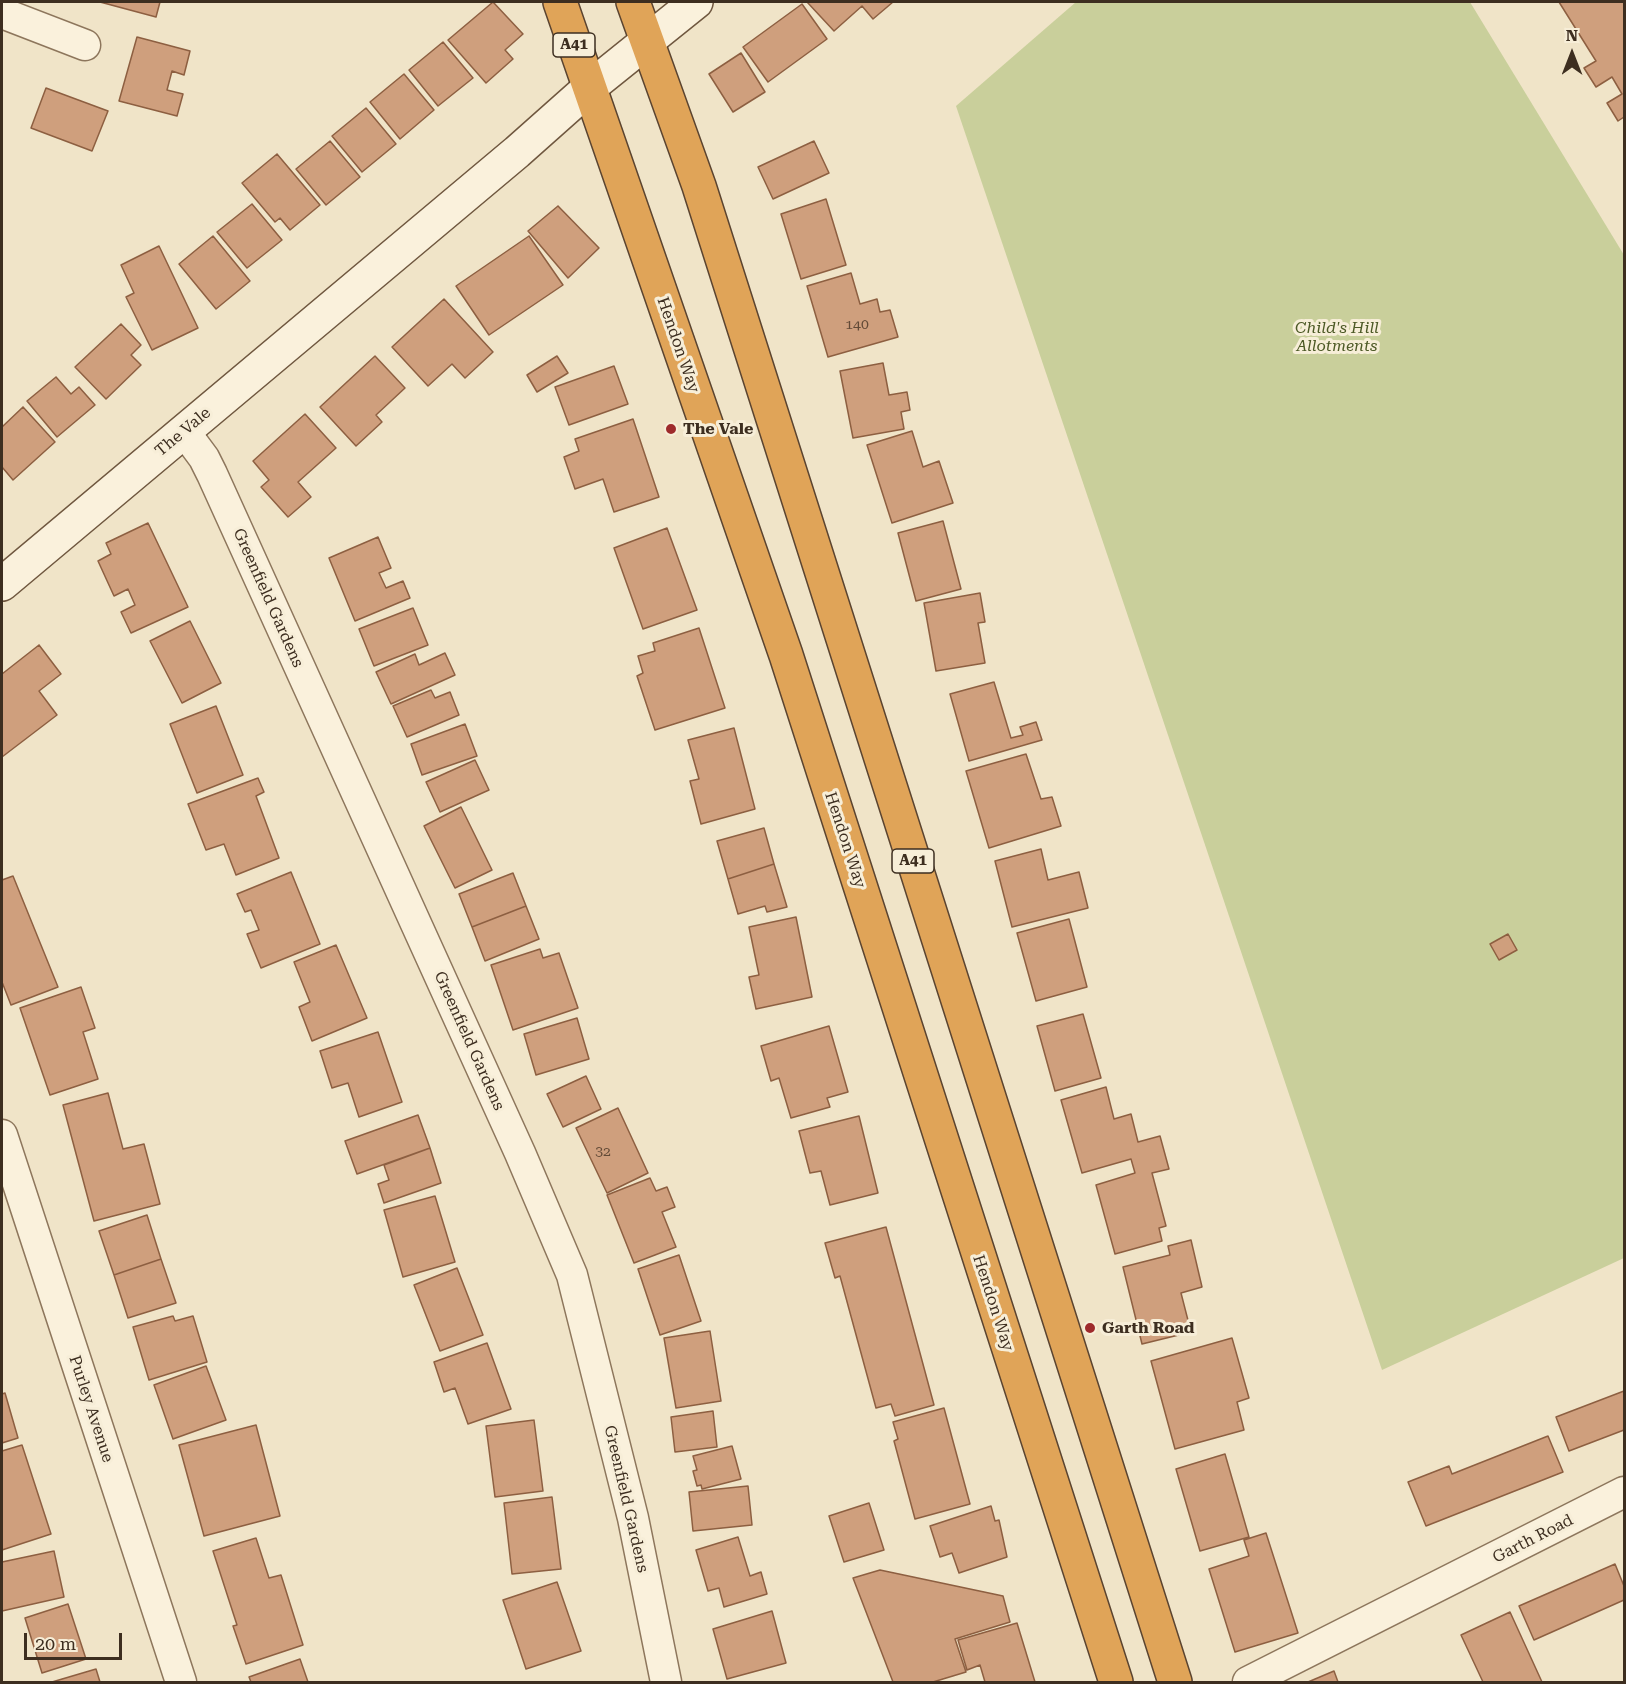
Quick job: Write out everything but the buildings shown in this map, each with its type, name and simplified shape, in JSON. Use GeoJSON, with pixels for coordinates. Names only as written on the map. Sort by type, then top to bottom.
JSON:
{"type":"FeatureCollection","features":[{"type":"Feature","properties":{"kind":"highway","name":"Hendon Way"},"geometry":{"type":"LineString","coordinates":[[560,2],[786,655],[1116,1683]]}},
{"type":"Feature","properties":{"kind":"highway","name":"A41"},"geometry":{"type":"LineString","coordinates":[[633,2],[699,186],[1174,1683]]}},
{"type":"Feature","properties":{"kind":"street","name":"The Vale"},"geometry":{"type":"LineString","coordinates":[[2,584],[517,152],[589,88],[696,2]]}},
{"type":"Feature","properties":{"kind":"street"},"geometry":{"type":"LineString","coordinates":[[2,13],[85,45]]}},
{"type":"Feature","properties":{"kind":"street","name":"Greenfield Gardens"},"geometry":{"type":"LineString","coordinates":[[184,431],[204,458],[212,474],[520,1153],[572,1275],[633,1518],[666,1683]]}},
{"type":"Feature","properties":{"kind":"street","name":"Purley Avenue"},"geometry":{"type":"LineString","coordinates":[[2,1135],[181,1683]]}},
{"type":"Feature","properties":{"kind":"street","name":"Garth Road"},"geometry":{"type":"LineString","coordinates":[[1248,1683],[1624,1492]]}},
{"type":"Feature","properties":{"kind":"green space","name":"Child's Hill Allotments"},"geometry":{"type":"Polygon","coordinates":[[[1076,2],[1470,2],[1624,255],[1624,1258],[1382,1370],[956,106],[1076,2]]]}},
{"type":"Feature","properties":{"kind":"place","name":"The Vale"},"geometry":{"type":"Point","coordinates":[671,429]}},
{"type":"Feature","properties":{"kind":"place","name":"Garth Road"},"geometry":{"type":"Point","coordinates":[1090,1328]}}]}
